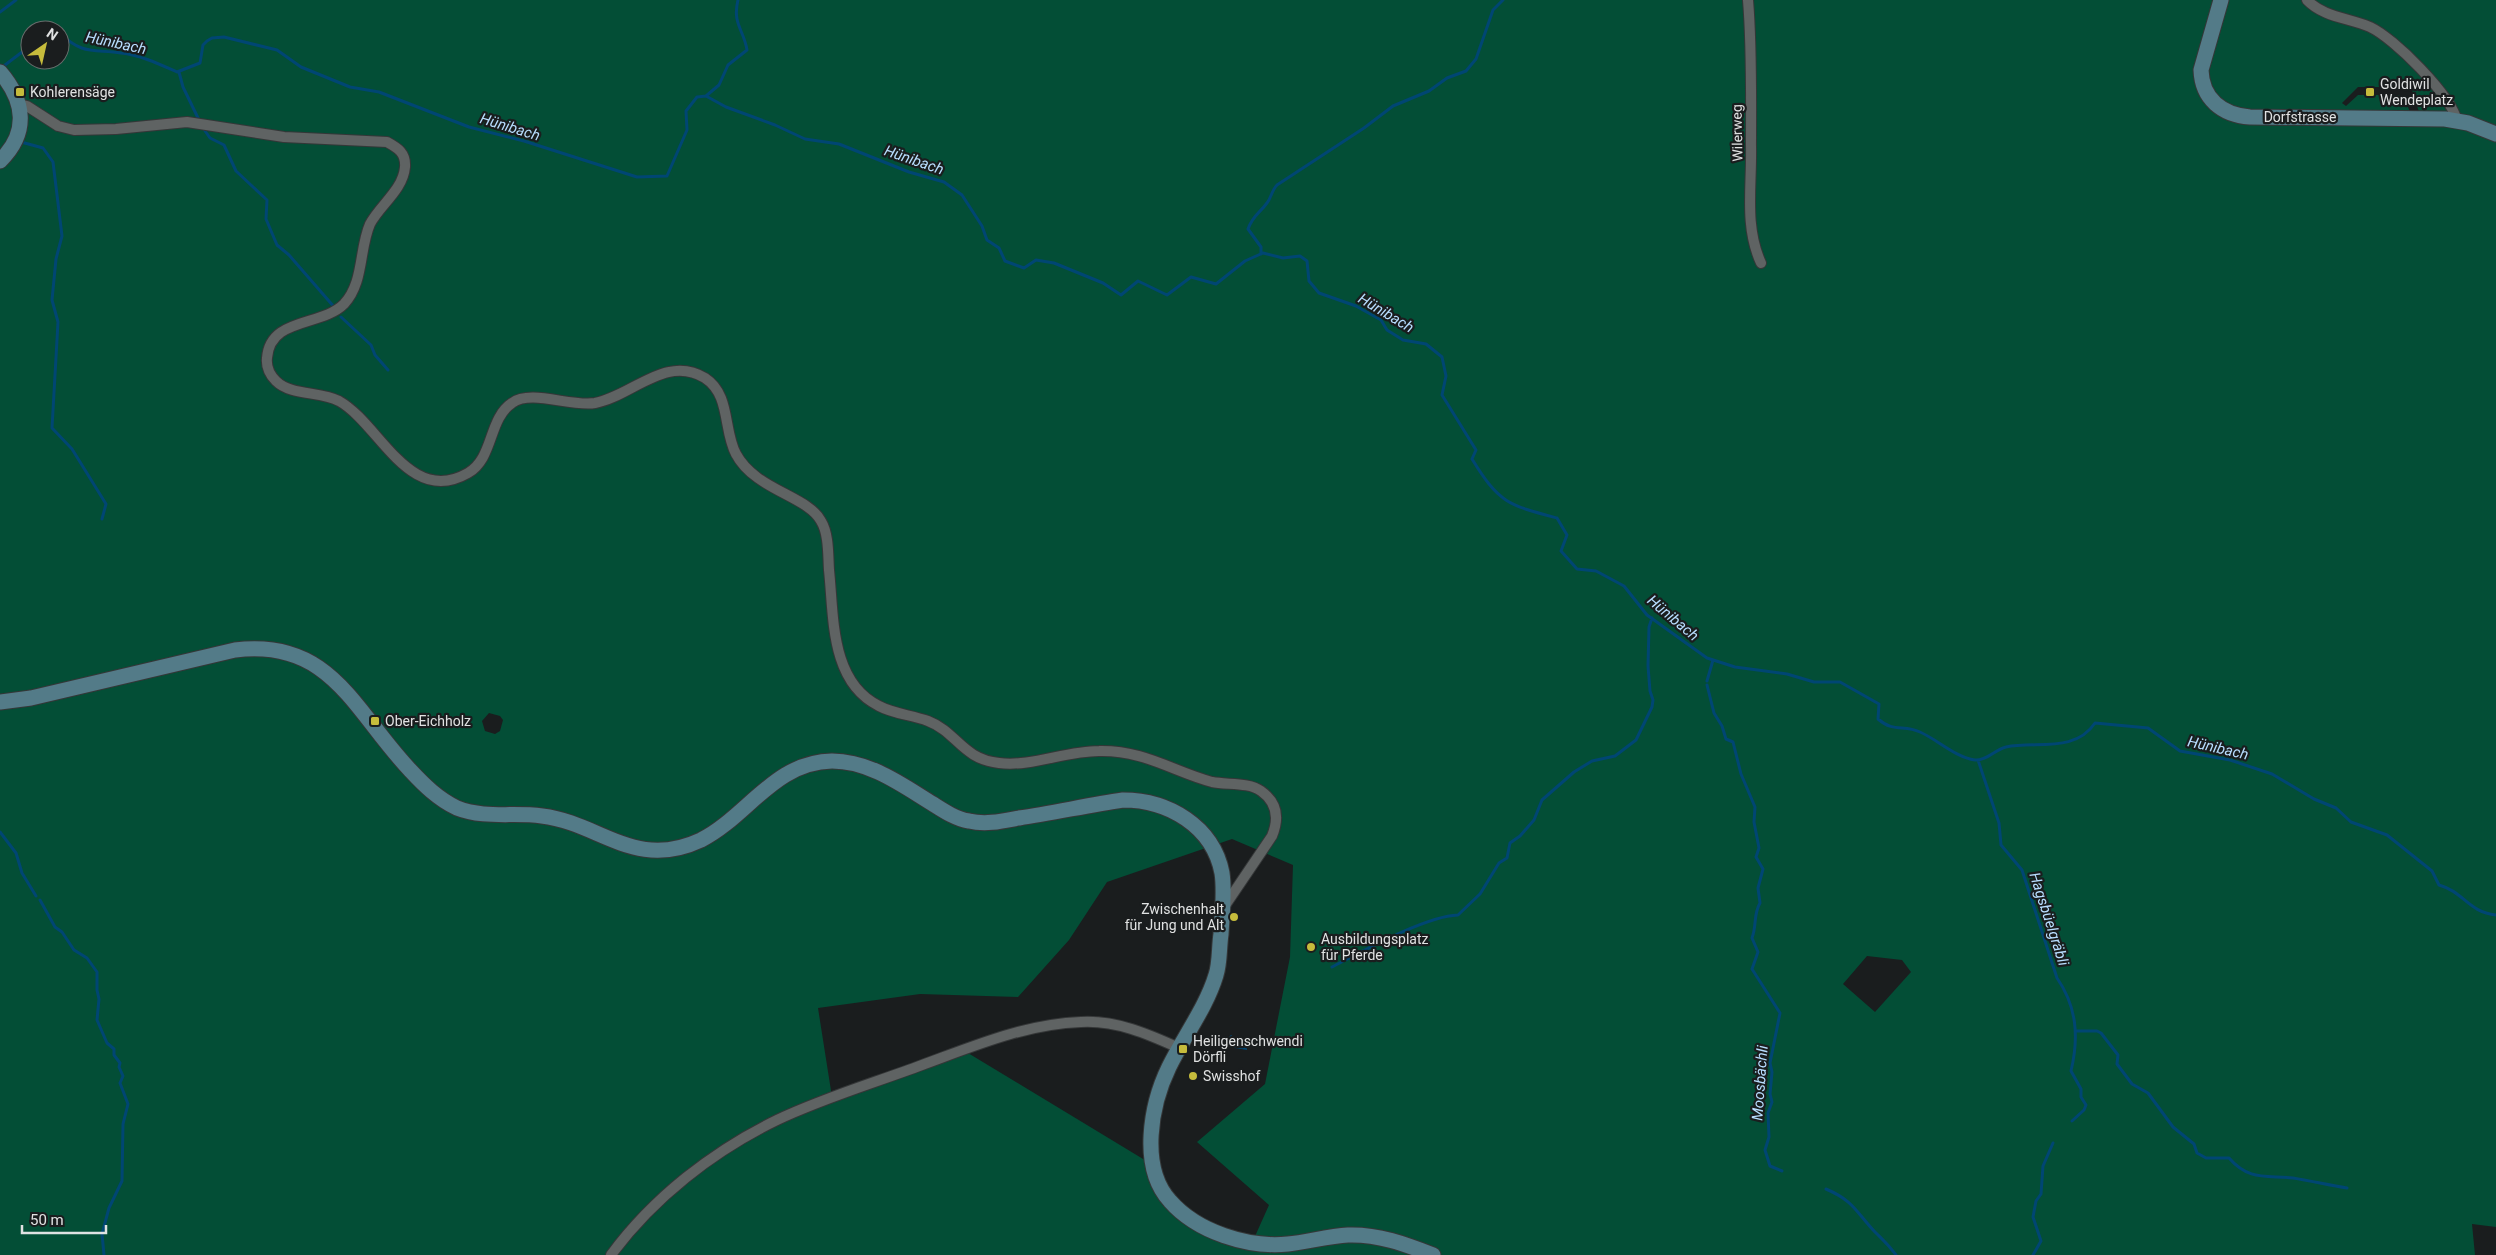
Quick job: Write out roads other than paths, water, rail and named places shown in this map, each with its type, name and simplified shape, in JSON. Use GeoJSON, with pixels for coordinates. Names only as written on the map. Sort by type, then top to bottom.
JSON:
{"type":"FeatureCollection","features":[{"type":"Feature","properties":{"kind":"street","name":"Wilerweg"},"geometry":{"type":"LineString","coordinates":[[1748,0],[1751,147],[1750,226],[1754,247],[1761,263]]}},
{"type":"Feature","properties":{"kind":"street","name":"Dorfstrasse"},"geometry":{"type":"LineString","coordinates":[[2221,0],[2201,70],[2207,95],[2223,110],[2250,117],[2424,118],[2457,121],[2481,127],[2496,134]]}},
{"type":"Feature","properties":{"kind":"street"},"geometry":{"type":"LineString","coordinates":[[2307,0],[2324,12],[2369,27],[2404,51],[2450,104],[2457,121]]}},
{"type":"Feature","properties":{"kind":"street"},"geometry":{"type":"LineString","coordinates":[[0,161],[11,147],[19,129],[19,104],[5,78]]}},
{"type":"Feature","properties":{"kind":"street"},"geometry":{"type":"LineString","coordinates":[[19,104],[27,106],[58,126],[74,130],[88,131],[187,122],[284,137],[387,142],[393,144],[401,151],[404,157],[402,178],[371,224],[364,242],[357,281],[352,294],[342,306],[330,314],[286,328],[277,334],[270,345],[267,357],[268,369],[274,380],[283,386],[322,394],[343,403],[404,467],[418,475],[440,480],[458,477],[477,466],[483,458],[504,410],[518,399],[528,398],[577,404],[594,403],[624,393],[663,372],[683,372],[705,379],[715,387],[721,396],[731,443],[744,466],[765,484],[811,509],[822,521],[841,663],[852,682],[872,702],[891,711],[935,724],[966,752],[985,761],[1000,764],[1098,751],[1129,753],[1160,761],[1217,783],[1252,787],[1262,792],[1271,800],[1276,810],[1277,821],[1272,836],[1223,908]]}},
{"type":"Feature","properties":{"kind":"street"},"geometry":{"type":"LineString","coordinates":[[0,702],[31,698],[235,650],[255,648],[278,650],[298,655],[325,671],[340,686],[379,735],[426,788],[442,800],[463,810],[489,815],[542,816],[623,845],[637,848],[666,850],[702,839],[722,825],[770,784],[794,770],[820,762],[841,762],[872,769],[948,813],[969,821],[992,823],[1123,800],[1142,801],[1168,808],[1194,825],[1213,850],[1222,872],[1223,908],[1217,973],[1165,1077],[1158,1100],[1152,1145],[1156,1175],[1164,1193],[1176,1207],[1211,1230],[1252,1243],[1276,1245],[1337,1236],[1368,1236],[1399,1243],[1433,1255]]}},
{"type":"Feature","properties":{"kind":"street"},"geometry":{"type":"LineString","coordinates":[[611,1255],[659,1203],[710,1160],[778,1120],[828,1099],[1008,1034],[1037,1026],[1096,1022],[1140,1031],[1179,1048]]}},
{"type":"Feature","properties":{"kind":"water"},"geometry":{"type":"Polygon","coordinates":[[[1231,1035],[1247,1046],[1247,1050],[1235,1048],[1226,1040],[1231,1035]]]}},
{"type":"Feature","properties":{"kind":"waterway"},"geometry":{"type":"LineString","coordinates":[[0,12],[16,0]]}},
{"type":"Feature","properties":{"kind":"waterway"},"geometry":{"type":"LineString","coordinates":[[706,96],[719,85],[728,65],[747,50],[737,21],[738,0]]}},
{"type":"Feature","properties":{"kind":"waterway"},"geometry":{"type":"LineString","coordinates":[[1261,254],[1261,247],[1248,229],[1277,185],[1364,128],[1393,106],[1429,91],[1447,78],[1466,71],[1476,59],[1493,10],[1503,0]]}},
{"type":"Feature","properties":{"kind":"waterway","name":"Hünibach"},"geometry":{"type":"LineString","coordinates":[[70,41],[88,50],[135,56],[177,72],[200,63],[203,45],[207,41],[212,38],[224,37],[277,50],[301,67],[350,87],[379,92],[469,127],[524,141],[637,177],[667,176],[687,130],[686,111],[697,97],[706,96],[726,107],[775,125],[805,139],[839,144],[909,172],[944,182],[962,195],[982,226],[987,240],[999,248],[1005,261],[1024,268],[1036,260],[1054,263],[1103,283],[1121,295],[1138,281],[1167,295],[1191,277],[1216,284],[1245,261],[1263,253],[1283,258],[1300,256],[1307,261],[1309,281],[1319,293],[1356,306],[1381,320],[1387,330],[1403,340],[1426,344],[1442,357],[1446,376],[1442,395],[1476,450],[1472,459],[1481,474],[1498,494],[1516,505],[1557,518],[1567,535],[1561,551],[1577,569],[1596,571],[1624,586],[1647,615],[1707,658],[1735,667],[1787,674],[1814,682],[1840,682],[1879,704],[1878,719],[1889,726],[1920,732],[1954,752],[1975,760],[1983,759],[2006,747],[2055,744],[2077,739],[2095,723],[2148,728],[2180,751],[2230,760],[2272,774],[2314,799],[2336,808],[2351,822],[2387,835],[2432,871],[2439,885],[2455,892],[2479,910],[2496,915]]}},
{"type":"Feature","properties":{"kind":"waterway","name":"Hünibach"},"geometry":{"type":"LineString","coordinates":[[1,68],[20,54]]}},
{"type":"Feature","properties":{"kind":"waterway"},"geometry":{"type":"LineString","coordinates":[[179,72],[183,87],[199,120]]}},
{"type":"Feature","properties":{"kind":"waterway"},"geometry":{"type":"LineString","coordinates":[[203,128],[210,138],[224,145],[236,171],[267,200],[266,219],[277,245],[289,255],[335,308]]}},
{"type":"Feature","properties":{"kind":"waterway"},"geometry":{"type":"LineString","coordinates":[[21,142],[43,148],[53,162],[62,236],[56,259],[52,300],[58,322],[52,428],[72,449],[106,504],[102,519]]}},
{"type":"Feature","properties":{"kind":"waterway"},"geometry":{"type":"LineString","coordinates":[[341,317],[371,345],[375,355],[388,370]]}},
{"type":"Feature","properties":{"kind":"waterway"},"geometry":{"type":"LineString","coordinates":[[1332,967],[1412,928],[1429,921],[1458,915],[1480,894],[1499,863],[1507,858],[1510,843],[1520,836],[1534,820],[1542,800],[1574,772],[1592,761],[1615,756],[1636,740],[1652,707],[1653,700],[1650,691],[1648,666],[1649,627],[1652,618]]}},
{"type":"Feature","properties":{"kind":"waterway","name":"Moosbächli"},"geometry":{"type":"LineString","coordinates":[[1707,681],[1713,660]]}},
{"type":"Feature","properties":{"kind":"waterway","name":"Moosbächli"},"geometry":{"type":"LineString","coordinates":[[1707,685],[1714,713],[1722,726],[1726,739],[1733,742],[1741,774],[1755,807],[1754,822],[1759,848],[1756,857],[1763,869],[1758,888],[1760,903],[1756,912],[1752,938],[1758,952],[1752,969],[1780,1013],[1770,1063],[1772,1072],[1770,1094],[1772,1102],[1768,1113],[1769,1137],[1765,1150],[1770,1166],[1782,1171]]}},
{"type":"Feature","properties":{"kind":"waterway","name":"Hagsbüelgräbli"},"geometry":{"type":"LineString","coordinates":[[1978,760],[1999,823],[2001,845],[2022,870],[2057,978],[2064,989],[2072,1011],[2075,1046],[2071,1071],[2081,1089],[2081,1097],[2086,1105],[2084,1110],[2072,1121]]}},
{"type":"Feature","properties":{"kind":"waterway"},"geometry":{"type":"LineString","coordinates":[[0,832],[16,853],[22,873],[36,896]]}},
{"type":"Feature","properties":{"kind":"waterway"},"geometry":{"type":"LineString","coordinates":[[40,900],[55,927],[62,932],[74,950],[87,958],[97,972],[99,999],[97,1020],[107,1043],[114,1049],[114,1055],[120,1063],[119,1067],[123,1076],[120,1083],[128,1104],[123,1124],[122,1181],[109,1208],[102,1234],[104,1255]]}},
{"type":"Feature","properties":{"kind":"waterway","name":"Hagsbüelgräbli"},"geometry":{"type":"LineString","coordinates":[[2076,1031],[2097,1031],[2101,1033],[2118,1055],[2117,1064],[2132,1084],[2148,1093],[2173,1127],[2194,1144],[2197,1153],[2206,1158],[2229,1158],[2236,1165],[2251,1174],[2293,1178],[2347,1188]]}},
{"type":"Feature","properties":{"kind":"waterway","name":"Hagsbüelgräbli"},"geometry":{"type":"LineString","coordinates":[[2033,1255],[2041,1241],[2033,1217],[2036,1201],[2041,1194],[2043,1166],[2053,1143]]}},
{"type":"Feature","properties":{"kind":"waterway","name":"Moosbächli"},"geometry":{"type":"LineString","coordinates":[[1826,1189],[1849,1203],[1896,1255]]}},
{"type":"Feature","properties":{"kind":"place","name":"Kohlerensäge"},"geometry":{"type":"Point","coordinates":[20,92]}},
{"type":"Feature","properties":{"kind":"place","name":"Goldiwil Wendeplatz"},"geometry":{"type":"Point","coordinates":[2370,92]}},
{"type":"Feature","properties":{"kind":"place","name":"Ober-Eichholz"},"geometry":{"type":"Point","coordinates":[375,721]}},
{"type":"Feature","properties":{"kind":"place","name":"Zwischenhalt für Jung und Alt"},"geometry":{"type":"Point","coordinates":[1234,917]}},
{"type":"Feature","properties":{"kind":"place","name":"Ausbildungsplatz für Pferde"},"geometry":{"type":"Point","coordinates":[1311,947]}},
{"type":"Feature","properties":{"kind":"place","name":"Heiligenschwendi Dörfli"},"geometry":{"type":"Point","coordinates":[1183,1049]}},
{"type":"Feature","properties":{"kind":"place","name":"Swisshof"},"geometry":{"type":"Point","coordinates":[1193,1076]}}]}
